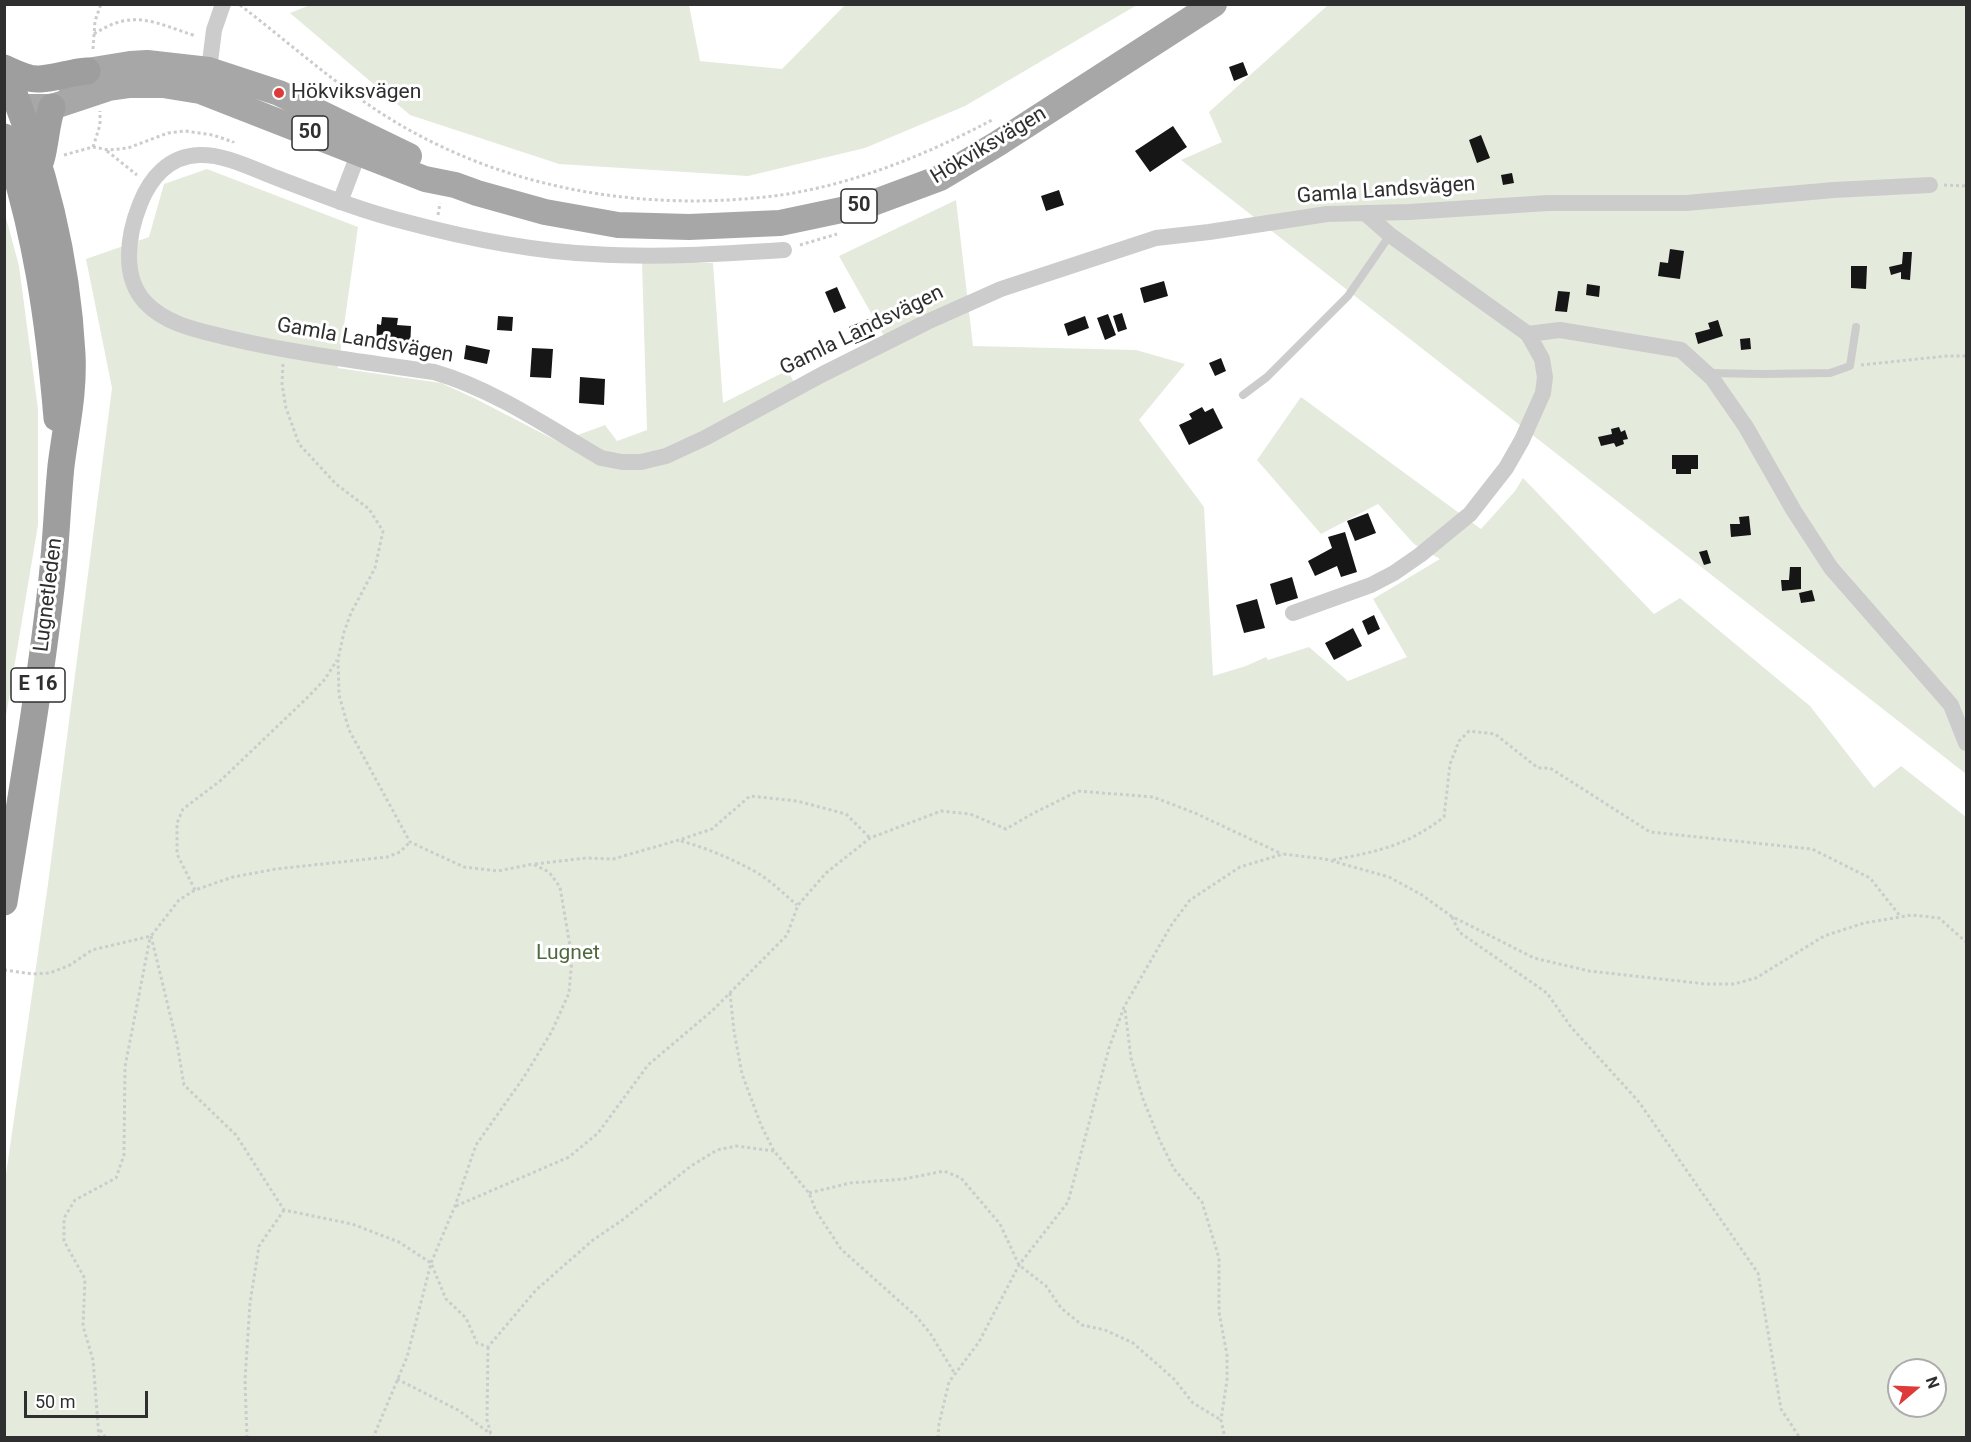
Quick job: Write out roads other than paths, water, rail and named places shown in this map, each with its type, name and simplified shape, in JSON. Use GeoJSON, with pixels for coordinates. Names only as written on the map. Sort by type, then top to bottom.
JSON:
{"type":"FeatureCollection","features":[{"type":"Feature","properties":{"kind":"highway","name":"50"},"geometry":{"type":"LineString","coordinates":[[4,68],[20,75],[39,79],[90,65]]}},
{"type":"Feature","properties":{"kind":"highway","name":"Lugnetleden"},"geometry":{"type":"LineString","coordinates":[[4,68],[13,110],[47,160],[50,207],[64,280],[72,354],[73,392],[61,467],[58,530],[51,589],[4,902]]}},
{"type":"Feature","properties":{"kind":"highway"},"geometry":{"type":"LineString","coordinates":[[47,160],[44,147],[47,122],[52,107]]}},
{"type":"Feature","properties":{"kind":"highway","name":"Lugnetleden"},"geometry":{"type":"LineString","coordinates":[[4,137],[35,248],[44,297],[61,467]]}},
{"type":"Feature","properties":{"kind":"main road","name":"Hökviksvägen"},"geometry":{"type":"LineString","coordinates":[[13,110],[54,86],[73,79],[90,65],[147,63],[208,82],[279,93],[363,144],[429,165],[455,185],[545,212],[618,225],[689,227],[780,223],[870,204],[940,178],[997,144],[1214,4]]}},
{"type":"Feature","properties":{"kind":"main road","name":"Hökviksvägen"},"geometry":{"type":"LineString","coordinates":[[13,110],[52,107],[101,91],[130,85],[208,82]]}},
{"type":"Feature","properties":{"kind":"street"},"geometry":{"type":"LineString","coordinates":[[208,82],[212,42],[217,18],[224,4]]}},
{"type":"Feature","properties":{"kind":"street"},"geometry":{"type":"LineString","coordinates":[[340,202],[363,144]]}},
{"type":"Feature","properties":{"kind":"street","name":"Gamla Landsvägen"},"geometry":{"type":"LineString","coordinates":[[784,250],[663,255],[592,254],[490,241],[425,227],[340,202],[234,162],[208,155],[196,155],[181,158],[166,166],[149,186],[138,210],[129,244],[129,257],[132,279],[145,302],[160,314],[189,328],[284,350],[434,372],[452,377],[476,387],[602,458],[622,462],[641,462],[666,456],[705,438],[823,374],[927,322],[1001,290],[1156,238],[1327,214],[1366,214],[1548,203],[1686,203],[1834,190],[1930,185]]}},
{"type":"Feature","properties":{"kind":"street"},"geometry":{"type":"LineString","coordinates":[[1293,613],[1371,585],[1394,573],[1470,514],[1506,468],[1522,440],[1543,393],[1545,377],[1542,359],[1528,334],[1390,235],[1366,214]]}},
{"type":"Feature","properties":{"kind":"street"},"geometry":{"type":"LineString","coordinates":[[1528,334],[1560,330],[1681,350],[1706,372],[1746,428],[1794,512],[1831,568],[1951,705],[1966,743]]}},
{"type":"Feature","properties":{"kind":"lane"},"geometry":{"type":"LineString","coordinates":[[1243,395],[1266,377],[1348,296],[1390,235]]}},
{"type":"Feature","properties":{"kind":"lane"},"geometry":{"type":"LineString","coordinates":[[1706,372],[1830,373],[1850,366],[1856,327]]}},
{"type":"Feature","properties":{"kind":"place","name":"Hökviksvägen"},"geometry":{"type":"Point","coordinates":[279,93]}},
{"type":"Feature","properties":{"kind":"park label","name":"Lugnet"},"geometry":{"type":"Point","coordinates":[568,954]}}]}
